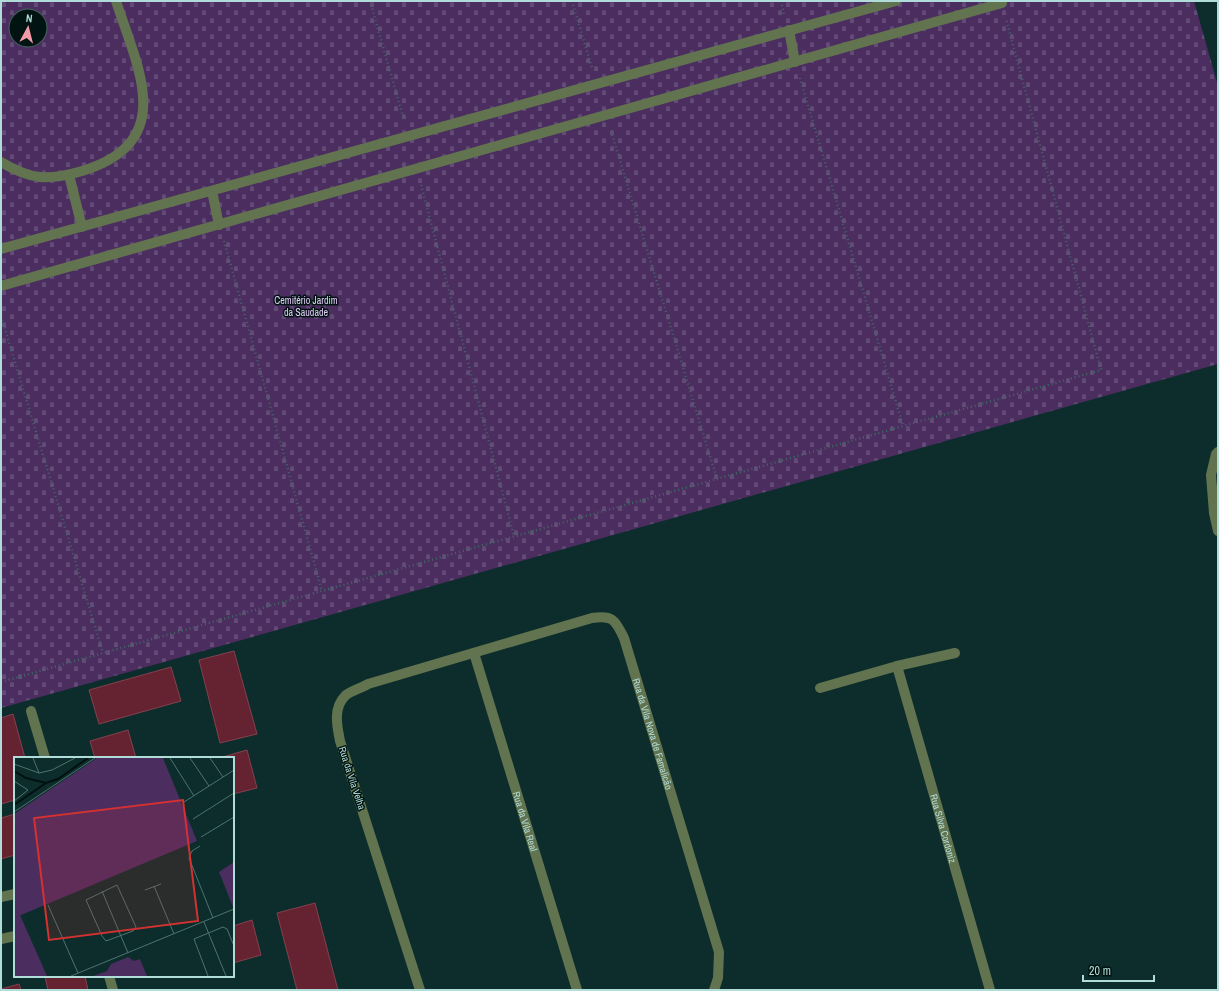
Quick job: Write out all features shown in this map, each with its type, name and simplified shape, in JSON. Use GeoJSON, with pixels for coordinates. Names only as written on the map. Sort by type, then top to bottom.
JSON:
{"type":"FeatureCollection","features":[{"type":"Feature","properties":{"kind":"street"},"geometry":{"type":"LineString","coordinates":[[1,162],[22,174],[48,178],[70,175],[93,167],[119,154],[129,146],[135,136],[142,118],[144,92],[141,78],[116,1]]}},
{"type":"Feature","properties":{"kind":"street"},"geometry":{"type":"LineString","coordinates":[[1,249],[896,1]]}},
{"type":"Feature","properties":{"kind":"street"},"geometry":{"type":"LineString","coordinates":[[1,286],[796,62],[1001,2]]}},
{"type":"Feature","properties":{"kind":"street"},"geometry":{"type":"LineString","coordinates":[[789,30],[796,62]]}},
{"type":"Feature","properties":{"kind":"street"},"geometry":{"type":"LineString","coordinates":[[70,175],[82,227]]}},
{"type":"Feature","properties":{"kind":"street"},"geometry":{"type":"LineString","coordinates":[[212,191],[219,225]]}},
{"type":"Feature","properties":{"kind":"street"},"geometry":{"type":"LineString","coordinates":[[1218,452],[1216,454],[1211,475],[1214,513],[1218,531]]}},
{"type":"Feature","properties":{"kind":"street","name":"Rua da Vila Nova de Famalicão"},"geometry":{"type":"LineString","coordinates":[[474,653],[592,618],[604,616],[612,619],[618,624],[624,638],[719,952],[718,978],[714,990]]}},
{"type":"Feature","properties":{"kind":"street","name":"Rua da Vila Velha"},"geometry":{"type":"LineString","coordinates":[[420,990],[340,741],[337,724],[338,708],[346,695],[368,684],[474,653]]}},
{"type":"Feature","properties":{"kind":"street","name":"Rua da Vila Real"},"geometry":{"type":"LineString","coordinates":[[474,653],[577,990]]}},
{"type":"Feature","properties":{"kind":"street"},"geometry":{"type":"LineString","coordinates":[[820,688],[897,666],[955,653]]}},
{"type":"Feature","properties":{"kind":"street","name":"Rua Silva Cordoniz"},"geometry":{"type":"LineString","coordinates":[[897,666],[990,990]]}},
{"type":"Feature","properties":{"kind":"street"},"geometry":{"type":"LineString","coordinates":[[31,711],[45,757]]}},
{"type":"Feature","properties":{"kind":"street"},"geometry":{"type":"LineString","coordinates":[[1,897],[14,894]]}},
{"type":"Feature","properties":{"kind":"street"},"geometry":{"type":"LineString","coordinates":[[1,939],[14,936]]}},
{"type":"Feature","properties":{"kind":"street"},"geometry":{"type":"LineString","coordinates":[[109,977],[113,990]]}},
{"type":"Feature","properties":{"kind":"path"},"geometry":{"type":"LineString","coordinates":[[370,1],[409,136]]}},
{"type":"Feature","properties":{"kind":"path"},"geometry":{"type":"LineString","coordinates":[[572,1],[597,84]]}},
{"type":"Feature","properties":{"kind":"path"},"geometry":{"type":"LineString","coordinates":[[1,682],[1101,370],[1001,2]]}},
{"type":"Feature","properties":{"kind":"path"},"geometry":{"type":"LineString","coordinates":[[796,62],[903,426]]}},
{"type":"Feature","properties":{"kind":"path"},"geometry":{"type":"LineString","coordinates":[[606,115],[717,479]]}},
{"type":"Feature","properties":{"kind":"path"},"geometry":{"type":"LineString","coordinates":[[416,169],[514,536]]}},
{"type":"Feature","properties":{"kind":"path"},"geometry":{"type":"LineString","coordinates":[[219,225],[322,591]]}},
{"type":"Feature","properties":{"kind":"path"},"geometry":{"type":"LineString","coordinates":[[1,316],[102,653]]}},
{"type":"Feature","properties":{"kind":"green space","name":"Cemitério Jardim da Saudade"},"geometry":{"type":"Polygon","coordinates":[[[1,1],[1194,1],[1218,86],[1218,364],[1,708],[1,1]]]}},
{"type":"Feature","properties":{"kind":"building"},"geometry":{"type":"Polygon","coordinates":[[[234,651],[257,734],[220,743],[199,660],[234,651]]]}},
{"type":"Feature","properties":{"kind":"building"},"geometry":{"type":"Polygon","coordinates":[[[171,667],[181,701],[99,724],[89,690],[171,667]]]}},
{"type":"Feature","properties":{"kind":"building"},"geometry":{"type":"Polygon","coordinates":[[[13,714],[25,757],[14,757],[14,800],[1,804],[1,718],[13,714]]]}},
{"type":"Feature","properties":{"kind":"building"},"geometry":{"type":"Polygon","coordinates":[[[128,730],[136,757],[95,757],[90,741],[128,730]]]}},
{"type":"Feature","properties":{"kind":"building"},"geometry":{"type":"Polygon","coordinates":[[[247,750],[257,788],[234,794],[234,757],[222,757],[247,750]]]}},
{"type":"Feature","properties":{"kind":"building"},"geometry":{"type":"Polygon","coordinates":[[[14,814],[14,855],[1,859],[1,818],[14,814]]]}},
{"type":"Feature","properties":{"kind":"building"},"geometry":{"type":"Polygon","coordinates":[[[315,903],[338,990],[297,990],[277,913],[315,903]]]}},
{"type":"Feature","properties":{"kind":"building"},"geometry":{"type":"Polygon","coordinates":[[[252,920],[261,955],[234,963],[234,926],[252,920]]]}},
{"type":"Feature","properties":{"kind":"building"},"geometry":{"type":"Polygon","coordinates":[[[45,977],[85,977],[88,990],[48,990],[45,977]]]}},
{"type":"Feature","properties":{"kind":"building"},"geometry":{"type":"Polygon","coordinates":[[[19,984],[21,990],[1,990],[1,989],[19,984]]]}}]}
